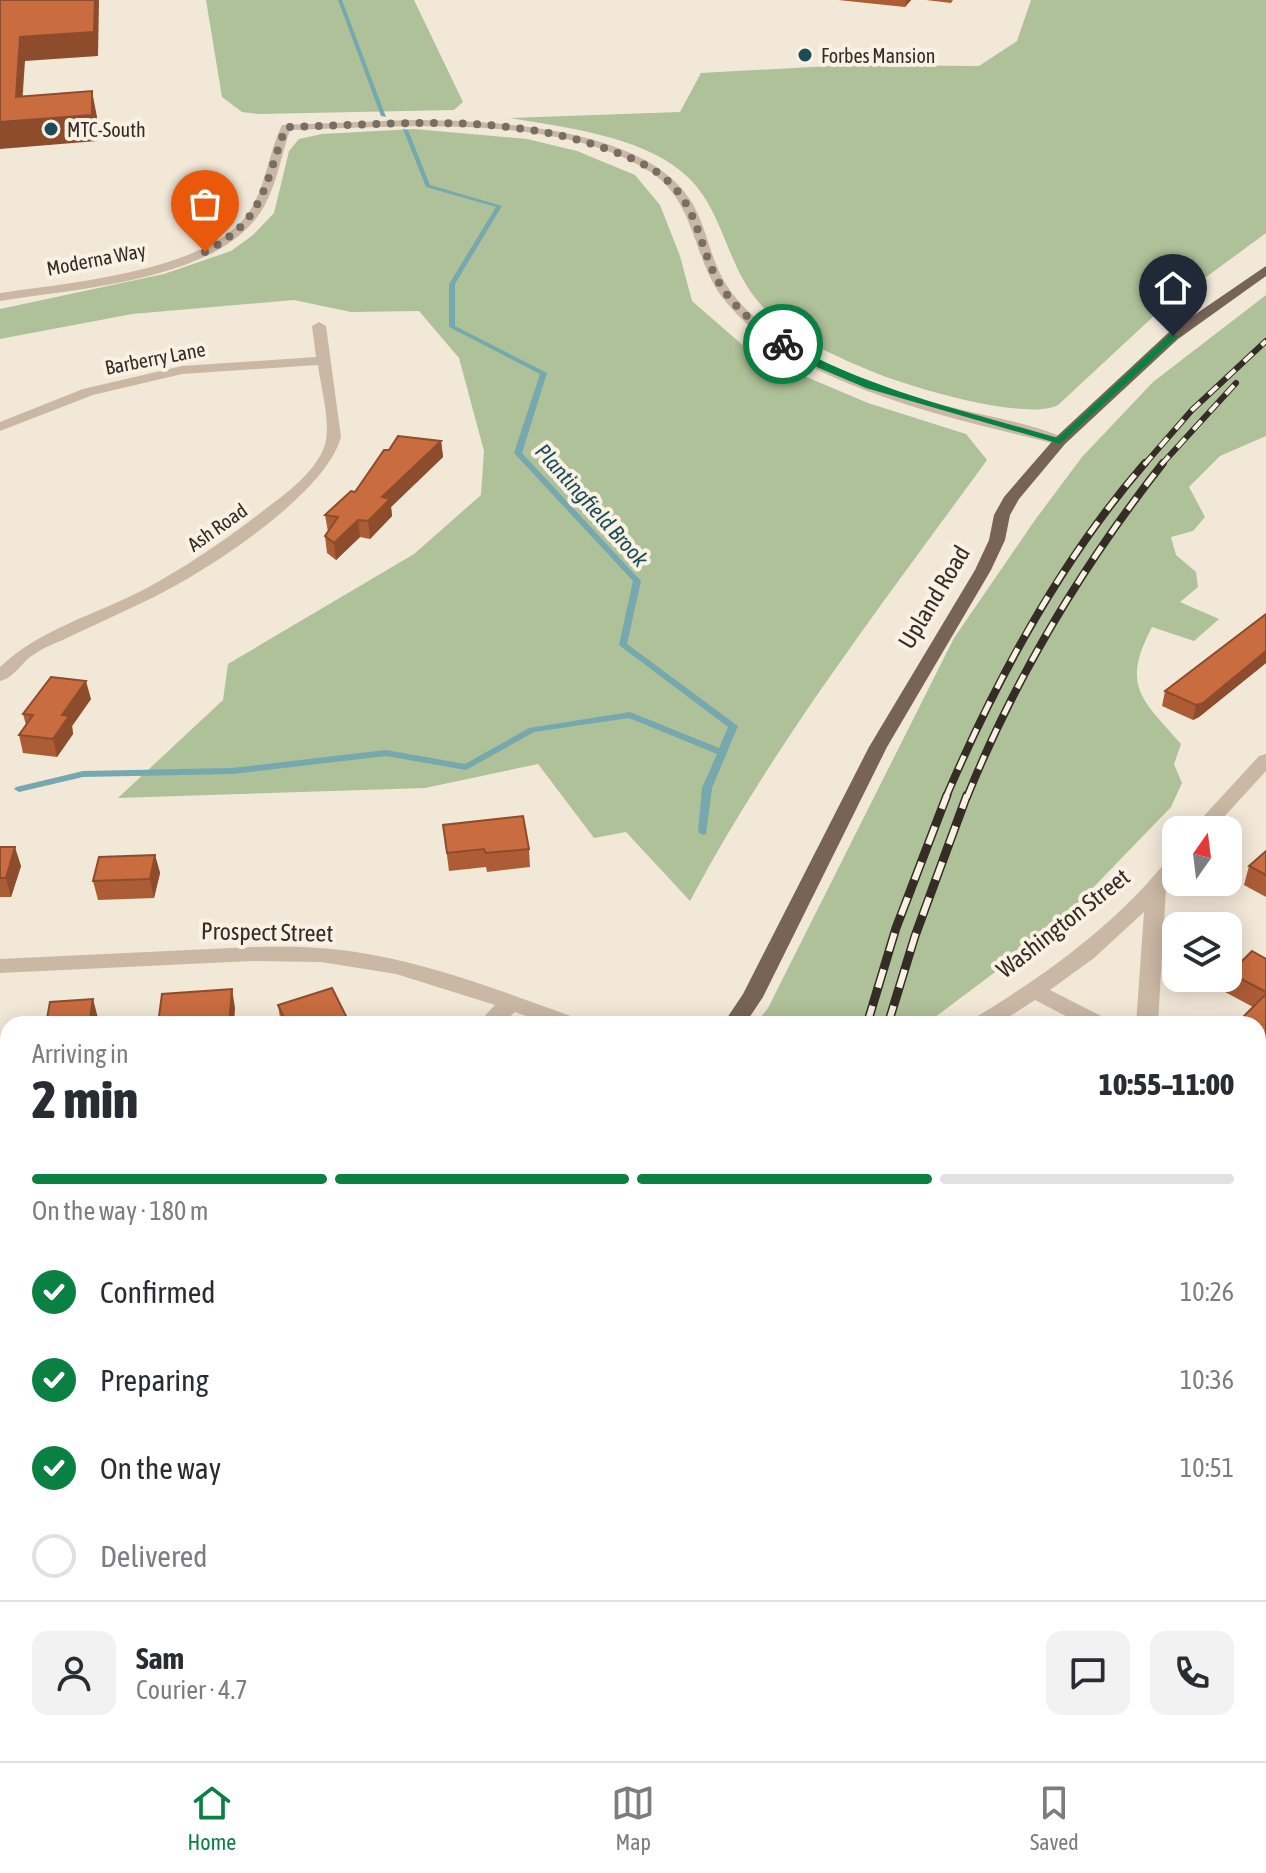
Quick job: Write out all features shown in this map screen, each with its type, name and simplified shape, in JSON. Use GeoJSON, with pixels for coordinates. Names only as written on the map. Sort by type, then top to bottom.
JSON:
{"type":"FeatureCollection","features":[{"type":"Feature","properties":{"kind":"main road","name":"Upland Road"},"geometry":{"type":"LineString","coordinates":[[739,1016],[752,997],[878,747],[983,570],[997,540],[1002,515],[1012,497],[1060,441],[1173,336],[1266,270]]}},
{"type":"Feature","properties":{"kind":"street","name":"Moderna Way"},"geometry":{"type":"LineString","coordinates":[[0,297],[165,266],[222,243],[252,217],[286,127],[430,121],[506,126],[587,142],[630,157],[662,175],[688,207],[711,267],[730,299],[767,333],[803,355],[845,376],[908,399],[1060,441]]}},
{"type":"Feature","properties":{"kind":"street","name":"Ash Road"},"geometry":{"type":"LineString","coordinates":[[0,676],[27,651],[153,591],[198,565],[288,499],[316,471],[330,452],[334,437],[319,326]]}},
{"type":"Feature","properties":{"kind":"street","name":"Barberry Lane"},"geometry":{"type":"LineString","coordinates":[[0,427],[88,392],[171,372],[324,361]]}},
{"type":"Feature","properties":{"kind":"street"},"geometry":{"type":"LineString","coordinates":[[1214,816],[1266,760]]}},
{"type":"Feature","properties":{"kind":"street","name":"Washington Street"},"geometry":{"type":"LineString","coordinates":[[993,1016],[1099,942],[1162,882]]}},
{"type":"Feature","properties":{"kind":"street"},"geometry":{"type":"LineString","coordinates":[[1148,1016],[1156,890]]}},
{"type":"Feature","properties":{"kind":"street","name":"Prospect Street"},"geometry":{"type":"LineString","coordinates":[[0,966],[236,954],[305,954],[396,967],[548,1016]]}},
{"type":"Feature","properties":{"kind":"street"},"geometry":{"type":"LineString","coordinates":[[1033,990],[1083,1016]]}},
{"type":"Feature","properties":{"kind":"street"},"geometry":{"type":"LineString","coordinates":[[497,1016],[511,1003]]}},
{"type":"Feature","properties":{"kind":"green space"},"geometry":{"type":"Polygon","coordinates":[[[206,0],[414,0],[463,102],[454,110],[242,112],[222,97],[206,0]]]}},
{"type":"Feature","properties":{"kind":"green space"},"geometry":{"type":"Polygon","coordinates":[[[1031,0],[1266,0],[1266,233],[1156,314],[1058,405],[1042,409],[994,406],[937,393],[871,371],[813,344],[773,317],[749,290],[707,202],[682,172],[665,160],[623,141],[510,118],[680,112],[701,73],[849,65],[979,66],[1017,41],[1031,0]]]}},
{"type":"Feature","properties":{"kind":"green space"},"geometry":{"type":"Polygon","coordinates":[[[414,129],[527,139],[577,151],[635,175],[660,205],[680,256],[692,301],[754,355],[868,403],[966,434],[987,460],[793,731],[722,843],[690,901],[626,832],[594,838],[538,764],[425,788],[118,798],[223,700],[228,664],[414,554],[481,495],[484,451],[459,358],[419,311],[351,312],[294,300],[132,314],[0,339],[0,309],[164,274],[231,251],[253,235],[274,213],[289,151],[299,139],[322,134],[414,129]]]}},
{"type":"Feature","properties":{"kind":"green space"},"geometry":{"type":"Polygon","coordinates":[[[1266,295],[1266,436],[1220,456],[1189,487],[1205,517],[1193,531],[1171,537],[1176,555],[1196,572],[1198,587],[1180,602],[1219,619],[1194,641],[1152,627],[1138,664],[1137,678],[1146,702],[1181,744],[1174,764],[1182,783],[1171,807],[1055,927],[937,1016],[762,1016],[954,638],[1082,457],[1153,382],[1266,295]]]}},
{"type":"Feature","properties":{"kind":"building"},"geometry":{"type":"Polygon","coordinates":[[[0,0],[95,0],[94,32],[20,37],[16,97],[92,91],[92,115],[0,122],[0,0]]]}},
{"type":"Feature","properties":{"kind":"building"},"geometry":{"type":"Polygon","coordinates":[[[398,436],[441,441],[382,497],[390,499],[368,521],[358,520],[334,543],[325,536],[338,517],[325,515],[351,491],[355,492],[384,450],[389,450],[398,436]]]}},
{"type":"Feature","properties":{"kind":"building"},"geometry":{"type":"Polygon","coordinates":[[[1266,614],[1266,651],[1203,703],[1196,705],[1165,691],[1266,614]]]}},
{"type":"Feature","properties":{"kind":"building"},"geometry":{"type":"Polygon","coordinates":[[[51,677],[86,681],[62,715],[69,716],[53,739],[19,735],[33,715],[23,714],[51,677]]]}},
{"type":"Feature","properties":{"kind":"building"},"geometry":{"type":"Polygon","coordinates":[[[523,816],[529,849],[447,853],[443,825],[523,816]]]}},
{"type":"Feature","properties":{"kind":"building"},"geometry":{"type":"Polygon","coordinates":[[[0,847],[15,847],[6,878],[0,878],[0,847]]]}},
{"type":"Feature","properties":{"kind":"building"},"geometry":{"type":"Polygon","coordinates":[[[1266,851],[1266,875],[1249,866],[1266,851]]]}},
{"type":"Feature","properties":{"kind":"building"},"geometry":{"type":"Polygon","coordinates":[[[155,855],[150,879],[93,881],[99,857],[155,855]]]}},
{"type":"Feature","properties":{"kind":"building"},"geometry":{"type":"Polygon","coordinates":[[[1252,951],[1266,959],[1266,992],[1242,979],[1242,961],[1252,951]]]}},
{"type":"Feature","properties":{"kind":"building"},"geometry":{"type":"Polygon","coordinates":[[[332,988],[346,1016],[283,1016],[278,1005],[332,988]]]}},
{"type":"Feature","properties":{"kind":"building"},"geometry":{"type":"Polygon","coordinates":[[[232,989],[230,1016],[159,1016],[162,994],[232,989]]]}},
{"type":"Feature","properties":{"kind":"building"},"geometry":{"type":"Polygon","coordinates":[[[1266,994],[1266,1016],[1244,1016],[1266,994]]]}},
{"type":"Feature","properties":{"kind":"building"},"geometry":{"type":"Polygon","coordinates":[[[93,999],[90,1016],[47,1016],[50,1002],[93,999]]]}},
{"type":"Feature","properties":{"kind":"waterway","name":"Plantingfield Brook"},"geometry":{"type":"LineString","coordinates":[[340,0],[384,116]]}},
{"type":"Feature","properties":{"kind":"waterway","name":"Plantingfield Brook"},"geometry":{"type":"LineString","coordinates":[[405,130],[428,186],[499,206],[452,284],[452,327],[544,373],[518,453],[637,581],[623,645],[733,726],[722,753]]}},
{"type":"Feature","properties":{"kind":"waterway"},"geometry":{"type":"LineString","coordinates":[[19,789],[83,774],[232,771],[386,753],[466,767],[532,730],[630,715],[722,753]]}},
{"type":"Feature","properties":{"kind":"waterway","name":"Plantingfield Brook"},"geometry":{"type":"LineString","coordinates":[[703,832],[707,788],[722,753]]}},
{"type":"Feature","properties":{"kind":"railway"},"geometry":{"type":"LineString","coordinates":[[1144,465],[1192,410],[1266,341]]}},
{"type":"Feature","properties":{"kind":"railway"},"geometry":{"type":"LineString","coordinates":[[1161,465],[1236,383]]}},
{"type":"Feature","properties":{"kind":"railway"},"geometry":{"type":"LineString","coordinates":[[946,797],[1009,665],[1058,580],[1145,463]]}},
{"type":"Feature","properties":{"kind":"railway"},"geometry":{"type":"LineString","coordinates":[[967,797],[1007,708],[1053,623],[1105,542],[1163,463]]}},
{"type":"Feature","properties":{"kind":"railway"},"geometry":{"type":"LineString","coordinates":[[869,1016],[896,928],[947,795]]}},
{"type":"Feature","properties":{"kind":"railway"},"geometry":{"type":"LineString","coordinates":[[890,1016],[915,936],[967,795]]}},
{"type":"Feature","properties":{"kind":"way so far"},"geometry":{"type":"LineString","coordinates":[[205,252],[235,234],[252,217],[286,127],[442,121],[522,129],[573,138],[602,147],[630,157],[662,175],[676,188],[693,216],[711,267],[730,299],[740,311],[783,344]]}},
{"type":"Feature","properties":{"kind":"place","name":"Forbes Mansion"},"geometry":{"type":"Point","coordinates":[805,55]}},
{"type":"Feature","properties":{"kind":"place","name":"MTC-South"},"geometry":{"type":"Point","coordinates":[51,129]}},
{"type":"Feature","properties":{"kind":"route"},"geometry":{"type":"LineString","coordinates":[[783,344],[869,386],[950,412],[1060,441],[1173,336]]}}]}
